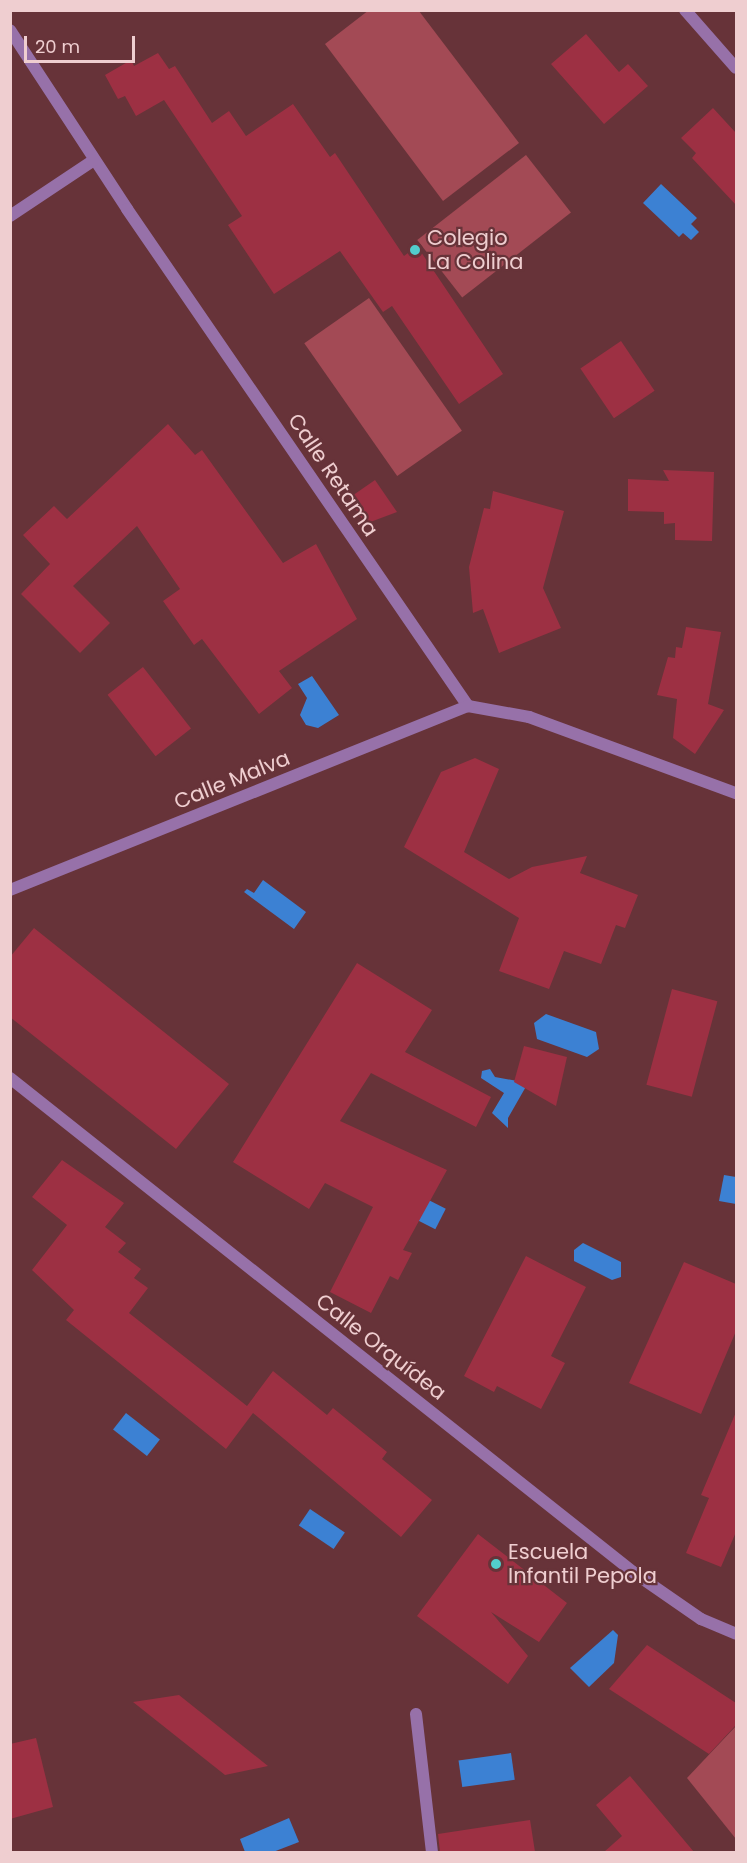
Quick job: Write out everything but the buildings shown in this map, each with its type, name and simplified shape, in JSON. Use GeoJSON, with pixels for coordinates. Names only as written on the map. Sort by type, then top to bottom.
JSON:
{"type":"FeatureCollection","features":[{"type":"Feature","properties":{"kind":"street"},"geometry":{"type":"LineString","coordinates":[[685,10],[736,68]]}},
{"type":"Feature","properties":{"kind":"street","name":"Calle Retama"},"geometry":{"type":"LineString","coordinates":[[10,30],[94,160],[468,706]]}},
{"type":"Feature","properties":{"kind":"street"},"geometry":{"type":"LineString","coordinates":[[10,216],[94,160]]}},
{"type":"Feature","properties":{"kind":"street"},"geometry":{"type":"LineString","coordinates":[[468,706],[529,717],[736,793]]}},
{"type":"Feature","properties":{"kind":"street","name":"Calle Malva"},"geometry":{"type":"LineString","coordinates":[[10,890],[468,706]]}},
{"type":"Feature","properties":{"kind":"street","name":"Calle Orquídea"},"geometry":{"type":"LineString","coordinates":[[10,1078],[633,1572],[701,1619],[736,1634]]}},
{"type":"Feature","properties":{"kind":"street"},"geometry":{"type":"LineString","coordinates":[[416,1714],[432,1852]]}},
{"type":"Feature","properties":{"kind":"shaded area"},"geometry":{"type":"Polygon","coordinates":[[[369,10],[419,11],[519,143],[443,201],[325,44],[369,10]]]}},
{"type":"Feature","properties":{"kind":"shaded area"},"geometry":{"type":"Polygon","coordinates":[[[526,155],[571,213],[462,297],[417,240],[526,155]]]}},
{"type":"Feature","properties":{"kind":"shaded area"},"geometry":{"type":"Polygon","coordinates":[[[369,298],[462,431],[397,476],[304,343],[369,298]]]}},
{"type":"Feature","properties":{"kind":"shaded area"},"geometry":{"type":"Polygon","coordinates":[[[736,1726],[736,1839],[687,1778],[736,1726]]]}},
{"type":"Feature","properties":{"kind":"water"},"geometry":{"type":"Polygon","coordinates":[[[661,184],[697,218],[691,224],[699,232],[691,240],[683,233],[679,237],[643,203],[661,184]]]}},
{"type":"Feature","properties":{"kind":"water"},"geometry":{"type":"Polygon","coordinates":[[[312,676],[339,715],[318,728],[306,725],[300,715],[307,698],[298,684],[312,676]]]}},
{"type":"Feature","properties":{"kind":"water"},"geometry":{"type":"Polygon","coordinates":[[[263,880],[306,912],[294,929],[244,892],[247,889],[254,893],[263,880]]]}},
{"type":"Feature","properties":{"kind":"water"},"geometry":{"type":"Polygon","coordinates":[[[546,1014],[596,1032],[599,1049],[587,1057],[537,1039],[534,1023],[546,1014]]]}},
{"type":"Feature","properties":{"kind":"water"},"geometry":{"type":"Polygon","coordinates":[[[490,1069],[495,1077],[528,1083],[508,1118],[508,1128],[492,1113],[504,1093],[481,1078],[482,1071],[490,1069]]]}},
{"type":"Feature","properties":{"kind":"water"},"geometry":{"type":"Polygon","coordinates":[[[724,1175],[736,1177],[736,1204],[719,1201],[724,1175]]]}},
{"type":"Feature","properties":{"kind":"water"},"geometry":{"type":"Polygon","coordinates":[[[403,1187],[446,1209],[435,1229],[393,1207],[403,1187]]]}},
{"type":"Feature","properties":{"kind":"water"},"geometry":{"type":"Polygon","coordinates":[[[583,1243],[621,1262],[621,1277],[612,1280],[574,1261],[574,1250],[583,1243]]]}},
{"type":"Feature","properties":{"kind":"water"},"geometry":{"type":"Polygon","coordinates":[[[126,1413],[160,1439],[147,1456],[113,1430],[126,1413]]]}},
{"type":"Feature","properties":{"kind":"water"},"geometry":{"type":"Polygon","coordinates":[[[310,1509],[345,1532],[334,1549],[299,1526],[310,1509]]]}},
{"type":"Feature","properties":{"kind":"water"},"geometry":{"type":"Polygon","coordinates":[[[613,1630],[618,1635],[614,1663],[589,1687],[570,1668],[613,1630]]]}},
{"type":"Feature","properties":{"kind":"water"},"geometry":{"type":"Polygon","coordinates":[[[511,1753],[515,1780],[462,1787],[459,1760],[511,1753]]]}},
{"type":"Feature","properties":{"kind":"water"},"geometry":{"type":"Polygon","coordinates":[[[289,1818],[299,1842],[273,1852],[245,1852],[240,1839],[289,1818]]]}},
{"type":"Feature","properties":{"kind":"place","name":"Colegio La Colina"},"geometry":{"type":"Point","coordinates":[415,250]}},
{"type":"Feature","properties":{"kind":"place","name":"Escuela Infantil Pepola"},"geometry":{"type":"Point","coordinates":[496,1564]}}]}
